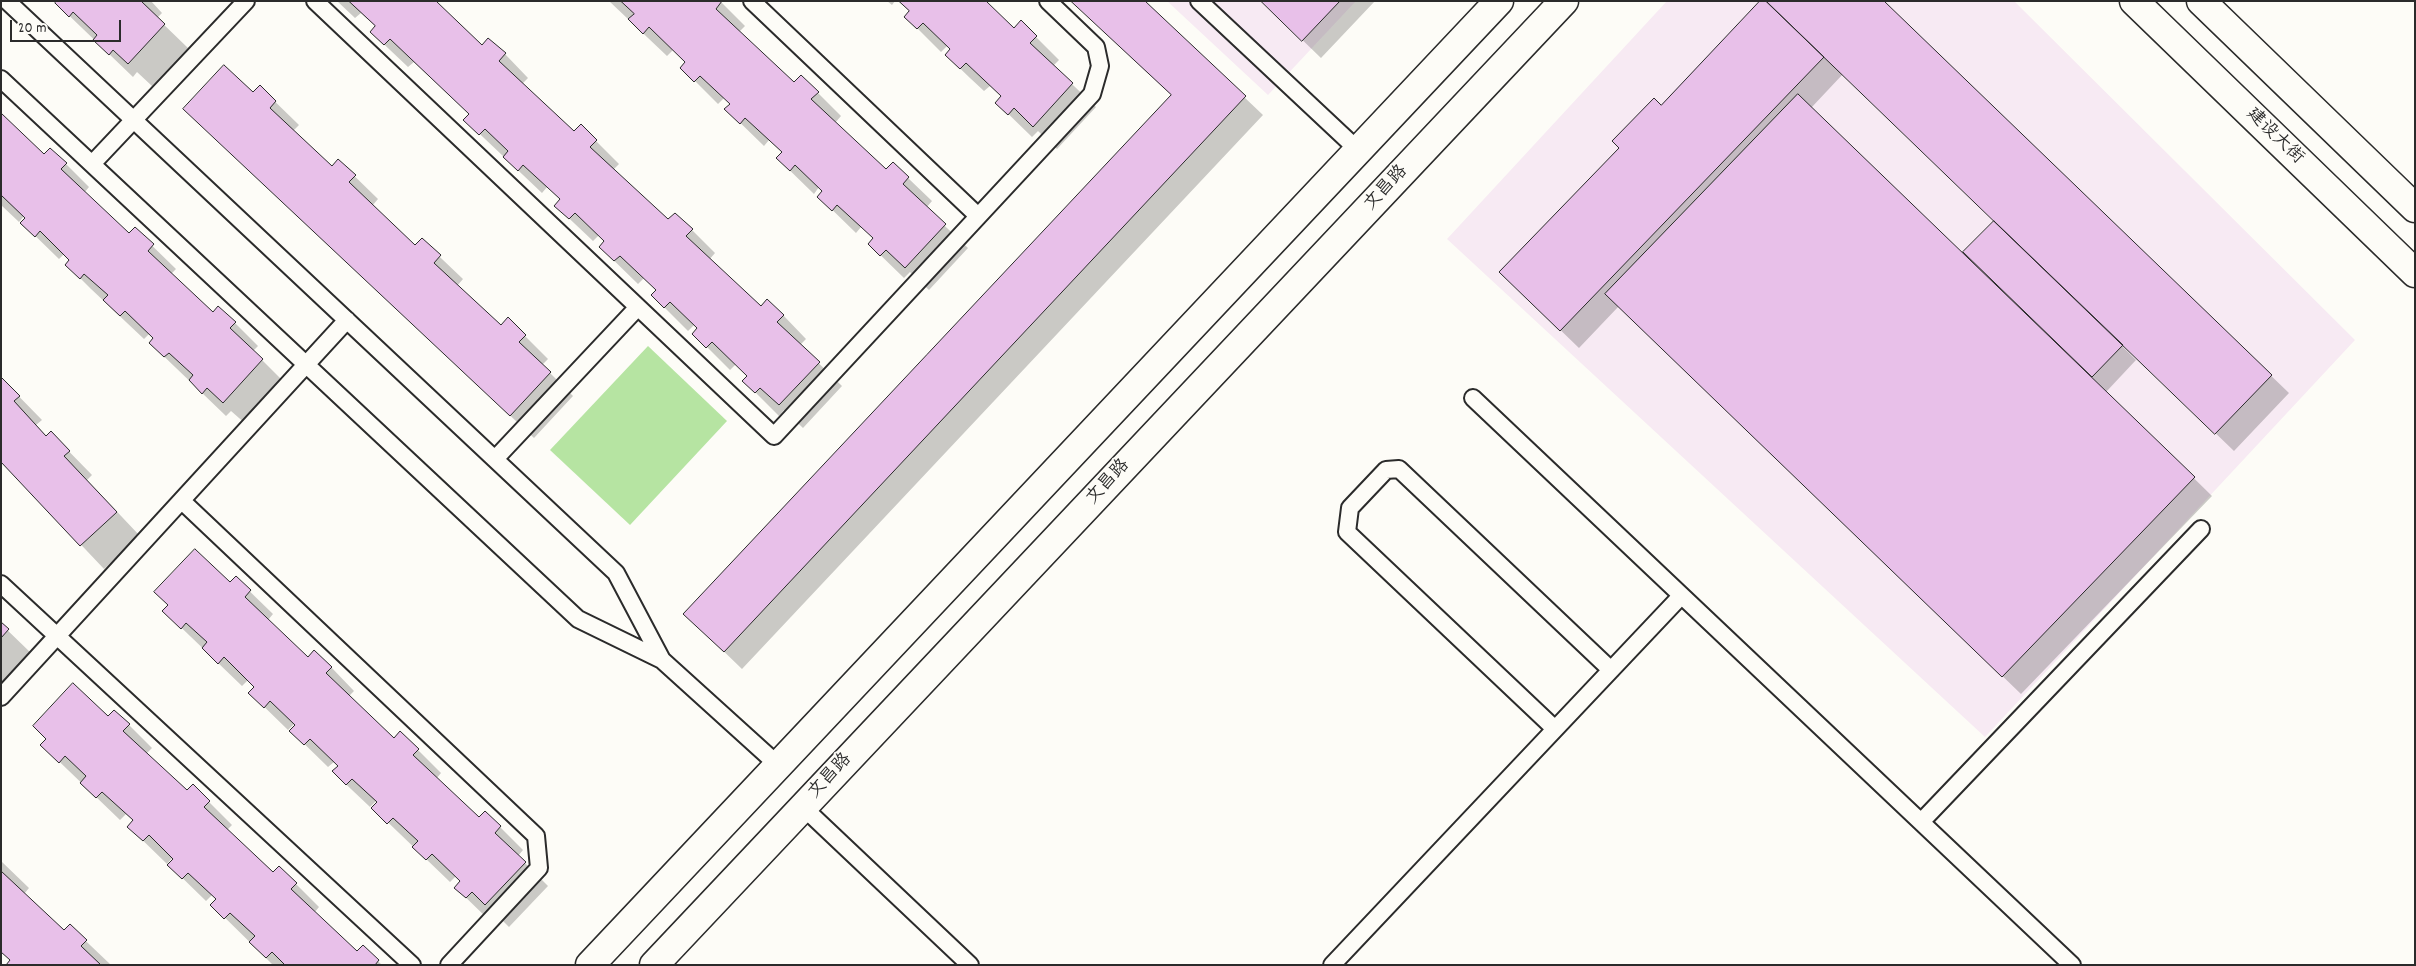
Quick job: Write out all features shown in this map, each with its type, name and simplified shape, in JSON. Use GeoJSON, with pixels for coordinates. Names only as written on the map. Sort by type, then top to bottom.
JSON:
{"type":"FeatureCollection","features":[{"type":"Feature","properties":{"kind":"street"},"geometry":{"type":"LineString","coordinates":[[590,965],[1499,1]]}},
{"type":"Feature","properties":{"kind":"street","name":"文昌路"},"geometry":{"type":"LineString","coordinates":[[654,965],[1564,1]]}},
{"type":"Feature","properties":{"kind":"street","name":"建设大街"},"geometry":{"type":"LineString","coordinates":[[2134,1],[2415,273]]}},
{"type":"Feature","properties":{"kind":"street"},"geometry":{"type":"LineString","coordinates":[[2201,1],[2415,208]]}},
{"type":"Feature","properties":{"kind":"lane"},"geometry":{"type":"LineString","coordinates":[[7,1],[616,573],[662,660]]}},
{"type":"Feature","properties":{"kind":"lane"},"geometry":{"type":"LineString","coordinates":[[92,164],[246,1]]}},
{"type":"Feature","properties":{"kind":"lane"},"geometry":{"type":"LineString","coordinates":[[315,1],[774,436],[1092,94],[1100,66],[1096,46],[1048,1]]}},
{"type":"Feature","properties":{"kind":"lane"},"geometry":{"type":"LineString","coordinates":[[752,1],[978,216]]}},
{"type":"Feature","properties":{"kind":"lane"},"geometry":{"type":"LineString","coordinates":[[1205,3],[1358,150]]}},
{"type":"Feature","properties":{"kind":"lane"},"geometry":{"type":"LineString","coordinates":[[1,79],[578,619],[662,660],[778,765]]}},
{"type":"Feature","properties":{"kind":"lane"},"geometry":{"type":"LineString","coordinates":[[495,459],[638,307]]}},
{"type":"Feature","properties":{"kind":"lane"},"geometry":{"type":"LineString","coordinates":[[1,697],[347,320]]}},
{"type":"Feature","properties":{"kind":"lane"},"geometry":{"type":"LineString","coordinates":[[1473,398],[2072,965]]}},
{"type":"Feature","properties":{"kind":"lane"},"geometry":{"type":"LineString","coordinates":[[1555,729],[1347,532],[1350,508],[1386,470],[1399,469],[1611,670]]}},
{"type":"Feature","properties":{"kind":"lane"},"geometry":{"type":"LineString","coordinates":[[182,501],[536,836],[539,868],[449,965]]}},
{"type":"Feature","properties":{"kind":"lane"},"geometry":{"type":"LineString","coordinates":[[1922,822],[2201,529]]}},
{"type":"Feature","properties":{"kind":"lane"},"geometry":{"type":"LineString","coordinates":[[1,584],[412,965]]}},
{"type":"Feature","properties":{"kind":"lane"},"geometry":{"type":"LineString","coordinates":[[1332,965],[1681,596]]}},
{"type":"Feature","properties":{"kind":"lane"},"geometry":{"type":"LineString","coordinates":[[802,807],[970,965]]}},
{"type":"Feature","properties":{"kind":"shaded area"},"geometry":{"type":"Polygon","coordinates":[[[1167,1],[1356,1],[1268,95],[1167,1]]]}},
{"type":"Feature","properties":{"kind":"shaded area"},"geometry":{"type":"Polygon","coordinates":[[[1667,1],[2014,1],[2355,340],[1985,737],[1447,239],[1667,1]]]}},
{"type":"Feature","properties":{"kind":"green space"},"geometry":{"type":"Polygon","coordinates":[[[648,346],[727,421],[630,525],[550,450],[648,346]]]}},
{"type":"Feature","properties":{"kind":"building"},"geometry":{"type":"Polygon","coordinates":[[[57,1],[141,1],[165,24],[128,64],[113,50],[109,55],[93,40],[97,35],[73,12],[69,17],[55,3],[57,1]]]}},
{"type":"Feature","properties":{"kind":"building"},"geometry":{"type":"Polygon","coordinates":[[[349,1],[436,1],[482,45],[488,38],[506,53],[499,61],[574,131],[581,124],[597,140],[590,147],[668,219],[675,213],[693,229],[686,236],[761,306],[767,299],[784,315],[777,322],[820,362],[779,405],[760,388],[755,393],[742,381],[747,376],[712,342],[706,348],[692,334],[697,328],[670,302],[664,308],[651,295],[656,290],[620,256],[614,261],[599,247],[604,241],[575,213],[569,219],[554,206],[560,199],[523,165],[518,171],[503,157],[508,151],[485,129],[479,135],[463,120],[469,114],[390,39],[384,45],[370,32],[375,26],[349,1]]]}},
{"type":"Feature","properties":{"kind":"building"},"geometry":{"type":"Polygon","coordinates":[[[621,1],[722,1],[716,9],[794,82],[801,75],[819,92],[811,99],[886,169],[893,162],[909,177],[903,184],[946,224],[905,268],[886,250],[880,256],[868,244],[873,238],[837,205],[832,211],[817,197],[822,191],[795,165],[790,171],[776,158],[782,152],[745,118],[740,124],[724,109],[730,104],[700,76],[694,82],[680,68],[685,62],[649,27],[643,34],[628,19],[634,14],[621,1]]]}},
{"type":"Feature","properties":{"kind":"building"},"geometry":{"type":"Polygon","coordinates":[[[899,1],[986,1],[1014,28],[1021,20],[1037,36],[1030,43],[1073,83],[1033,127],[1014,108],[1008,115],[995,103],[1001,96],[966,63],[960,69],[945,55],[950,49],[923,23],[917,29],[904,17],[909,11],[899,1]]]}},
{"type":"Feature","properties":{"kind":"building"},"geometry":{"type":"Polygon","coordinates":[[[1071,1],[1145,1],[1246,96],[724,652],[683,614],[1171,95],[1071,1]]]}},
{"type":"Feature","properties":{"kind":"building"},"geometry":{"type":"Polygon","coordinates":[[[1261,1],[1340,1],[1302,41],[1261,1]]]}},
{"type":"Feature","properties":{"kind":"building"},"geometry":{"type":"Polygon","coordinates":[[[1760,1],[1766,1],[1824,57],[1560,331],[1499,272],[1619,148],[1612,141],[1654,98],[1661,105],[1760,1]]]}},
{"type":"Feature","properties":{"kind":"building"},"geometry":{"type":"Polygon","coordinates":[[[1766,1],[1884,1],[2272,375],[2215,434],[1766,1]]]}},
{"type":"Feature","properties":{"kind":"building"},"geometry":{"type":"Polygon","coordinates":[[[224,65],[253,92],[260,85],[276,101],[270,108],[332,166],[338,159],[356,175],[349,182],[415,245],[422,238],[441,255],[434,263],[501,325],[508,317],[526,335],[519,342],[551,372],[510,416],[183,109],[224,65]]]}},
{"type":"Feature","properties":{"kind":"building"},"geometry":{"type":"Polygon","coordinates":[[[1798,94],[2195,477],[2002,677],[1605,294],[1798,94]]]}},
{"type":"Feature","properties":{"kind":"building"},"geometry":{"type":"Polygon","coordinates":[[[1,113],[44,154],[50,148],[67,163],[61,169],[129,233],[135,227],[154,244],[148,251],[213,312],[218,306],[236,322],[230,328],[263,359],[223,403],[207,388],[202,394],[189,380],[193,375],[169,353],[164,357],[149,343],[153,338],[125,311],[120,316],[103,300],[108,295],[84,274],[80,279],[65,265],[69,260],[40,231],[35,237],[20,223],[25,218],[1,195],[1,113]]]}},
{"type":"Feature","properties":{"kind":"building"},"geometry":{"type":"Polygon","coordinates":[[[1994,221],[2123,345],[2092,377],[1963,252],[1994,221]]]}},
{"type":"Feature","properties":{"kind":"building"},"geometry":{"type":"Polygon","coordinates":[[[1,377],[20,396],[14,401],[46,436],[51,431],[70,451],[64,456],[117,512],[80,546],[1,462],[1,377]]]}},
{"type":"Feature","properties":{"kind":"building"},"geometry":{"type":"Polygon","coordinates":[[[195,549],[230,582],[236,576],[251,590],[245,597],[308,657],[314,650],[332,667],[326,673],[394,738],[400,731],[419,749],[413,755],[479,817],[485,811],[501,826],[495,833],[526,862],[485,905],[472,892],[466,898],[454,888],[460,881],[432,854],[426,860],[412,847],[418,841],[393,818],[387,824],[371,808],[377,802],[352,779],[346,785],[332,771],[338,766],[310,739],[304,745],[289,731],[295,725],[270,701],[264,708],[248,693],[254,687],[224,657],[218,664],[202,648],[207,642],[186,623],[181,629],[162,611],[168,605],[154,592],[195,549]]]}},
{"type":"Feature","properties":{"kind":"building"},"geometry":{"type":"Polygon","coordinates":[[[1,622],[9,629],[1,638],[1,622]]]}},
{"type":"Feature","properties":{"kind":"building"},"geometry":{"type":"Polygon","coordinates":[[[73,683],[108,716],[114,710],[130,724],[123,731],[187,790],[193,784],[210,801],[204,807],[273,872],[279,866],[297,883],[291,889],[357,951],[363,945],[379,960],[375,965],[285,965],[272,952],[266,958],[249,942],[255,936],[230,913],[224,919],[210,905],[216,899],[188,873],[182,879],[167,865],[173,859],[149,835],[143,841],[127,827],[133,820],[102,792],[96,798],[80,783],[86,776],[65,756],[59,763],[40,745],[46,739],[33,726],[73,683]]]}},
{"type":"Feature","properties":{"kind":"building"},"geometry":{"type":"Polygon","coordinates":[[[1,871],[64,930],[70,924],[87,940],[81,946],[101,965],[6,965],[10,960],[1,952],[1,871]]]}}]}
